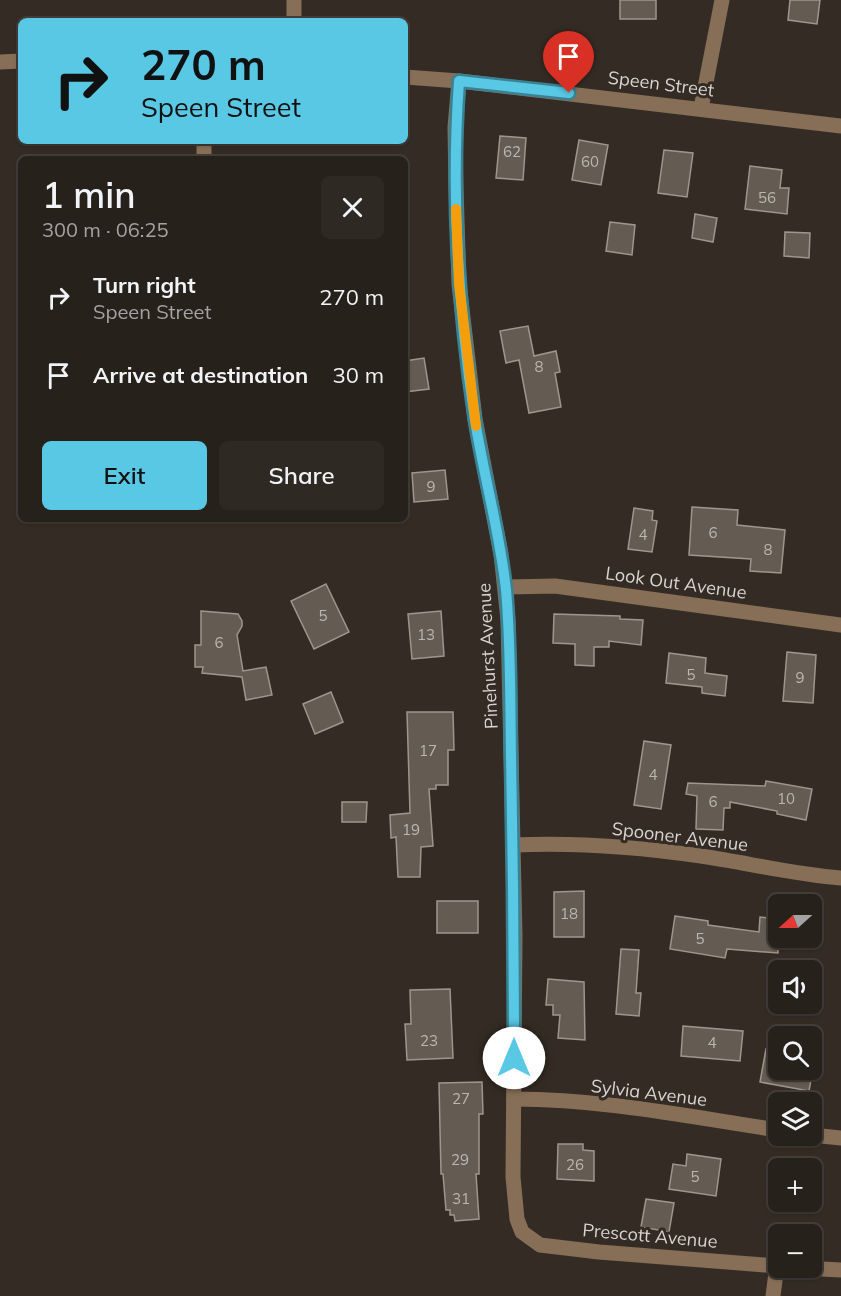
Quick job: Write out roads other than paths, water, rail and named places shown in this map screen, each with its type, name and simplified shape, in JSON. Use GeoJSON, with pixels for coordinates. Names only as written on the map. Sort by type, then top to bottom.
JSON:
{"type":"FeatureCollection","features":[{"type":"Feature","properties":{"kind":"street"},"geometry":{"type":"LineString","coordinates":[[294,0],[294,18]]}},
{"type":"Feature","properties":{"kind":"street"},"geometry":{"type":"LineString","coordinates":[[701,108],[722,0]]}},
{"type":"Feature","properties":{"kind":"street"},"geometry":{"type":"LineString","coordinates":[[0,62],[18,61]]}},
{"type":"Feature","properties":{"kind":"street","name":"Speen Street"},"geometry":{"type":"LineString","coordinates":[[408,76],[701,108],[841,126]]}},
{"type":"Feature","properties":{"kind":"street","name":"Pinehurst Avenue"},"geometry":{"type":"LineString","coordinates":[[459,81],[455,137],[459,284],[475,419],[506,587],[513,844],[514,1200],[522,1232]]}},
{"type":"Feature","properties":{"kind":"street","name":"Look Out Avenue"},"geometry":{"type":"LineString","coordinates":[[506,587],[555,586],[841,625]]}},
{"type":"Feature","properties":{"kind":"street","name":"Spooner Avenue"},"geometry":{"type":"LineString","coordinates":[[513,844],[574,844],[653,851],[700,856],[808,876],[841,878]]}},
{"type":"Feature","properties":{"kind":"street","name":"Sylvia Avenue"},"geometry":{"type":"LineString","coordinates":[[514,1099],[540,1099],[612,1107],[768,1129]]}},
{"type":"Feature","properties":{"kind":"street"},"geometry":{"type":"LineString","coordinates":[[822,1136],[841,1138]]}},
{"type":"Feature","properties":{"kind":"street","name":"Prescott Avenue"},"geometry":{"type":"LineString","coordinates":[[522,1232],[540,1245],[768,1264]]}},
{"type":"Feature","properties":{"kind":"street"},"geometry":{"type":"LineString","coordinates":[[822,1269],[841,1270]]}},
{"type":"Feature","properties":{"kind":"street"},"geometry":{"type":"LineString","coordinates":[[773,1296],[776,1278]]}}]}
